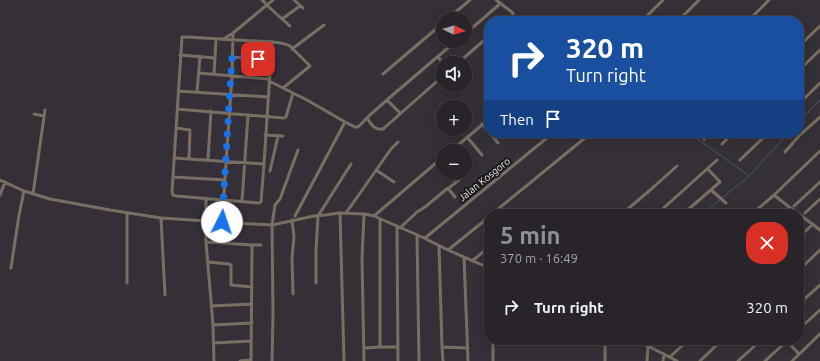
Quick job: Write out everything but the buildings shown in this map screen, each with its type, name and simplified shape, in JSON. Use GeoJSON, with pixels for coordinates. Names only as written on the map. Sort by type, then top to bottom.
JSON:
{"type":"FeatureCollection","features":[{"type":"Feature","properties":{"kind":"street"},"geometry":{"type":"LineString","coordinates":[[262,0],[290,26]]}},
{"type":"Feature","properties":{"kind":"street"},"geometry":{"type":"LineString","coordinates":[[223,39],[233,33],[273,0]]}},
{"type":"Feature","properties":{"kind":"street"},"geometry":{"type":"LineString","coordinates":[[294,0],[303,8]]}},
{"type":"Feature","properties":{"kind":"street"},"geometry":{"type":"LineString","coordinates":[[455,12],[470,0]]}},
{"type":"Feature","properties":{"kind":"street"},"geometry":{"type":"LineString","coordinates":[[496,0],[513,14],[512,16]]}},
{"type":"Feature","properties":{"kind":"street"},"geometry":{"type":"LineString","coordinates":[[647,16],[663,0]]}},
{"type":"Feature","properties":{"kind":"street"},"geometry":{"type":"LineString","coordinates":[[683,16],[699,0]]}},
{"type":"Feature","properties":{"kind":"street"},"geometry":{"type":"LineString","coordinates":[[753,16],[769,0]]}},
{"type":"Feature","properties":{"kind":"street"},"geometry":{"type":"LineString","coordinates":[[485,16],[500,3]]}},
{"type":"Feature","properties":{"kind":"street"},"geometry":{"type":"LineString","coordinates":[[282,19],[300,6]]}},
{"type":"Feature","properties":{"kind":"street"},"geometry":{"type":"LineString","coordinates":[[472,28],[484,17]]}},
{"type":"Feature","properties":{"kind":"street"},"geometry":{"type":"LineString","coordinates":[[292,49],[324,25]]}},
{"type":"Feature","properties":{"kind":"street"},"geometry":{"type":"LineString","coordinates":[[804,41],[820,26]]}},
{"type":"Feature","properties":{"kind":"street"},"geometry":{"type":"LineString","coordinates":[[383,74],[436,29]]}},
{"type":"Feature","properties":{"kind":"street"},"geometry":{"type":"LineString","coordinates":[[222,222],[231,94],[233,33]]}},
{"type":"Feature","properties":{"kind":"street"},"geometry":{"type":"LineString","coordinates":[[272,42],[260,202],[173,195],[182,37],[233,39],[272,42],[287,44],[310,66],[283,88]]}},
{"type":"Feature","properties":{"kind":"street"},"geometry":{"type":"LineString","coordinates":[[214,74],[216,39]]}},
{"type":"Feature","properties":{"kind":"street"},"geometry":{"type":"LineString","coordinates":[[466,56],[484,40]]}},
{"type":"Feature","properties":{"kind":"street"},"geometry":{"type":"LineString","coordinates":[[439,56],[448,48]]}},
{"type":"Feature","properties":{"kind":"street"},"geometry":{"type":"LineString","coordinates":[[804,65],[820,50]]}},
{"type":"Feature","properties":{"kind":"street"},"geometry":{"type":"LineString","coordinates":[[180,55],[215,58]]}},
{"type":"Feature","properties":{"kind":"street"},"geometry":{"type":"LineString","coordinates":[[197,92],[200,56]]}},
{"type":"Feature","properties":{"kind":"street"},"geometry":{"type":"LineString","coordinates":[[232,57],[270,60]]}},
{"type":"Feature","properties":{"kind":"street"},"geometry":{"type":"LineString","coordinates":[[199,73],[269,80],[344,122],[358,127],[366,118],[436,59]]}},
{"type":"Feature","properties":{"kind":"street"},"geometry":{"type":"LineString","coordinates":[[366,118],[375,128],[380,130],[383,129],[436,82]]}},
{"type":"Feature","properties":{"kind":"street"},"geometry":{"type":"LineString","coordinates":[[804,99],[820,83]]}},
{"type":"Feature","properties":{"kind":"street"},"geometry":{"type":"LineString","coordinates":[[178,91],[268,97]]}},
{"type":"Feature","properties":{"kind":"street"},"geometry":{"type":"LineString","coordinates":[[177,109],[284,118],[286,117],[293,93]]}},
{"type":"Feature","properties":{"kind":"street"},"geometry":{"type":"LineString","coordinates":[[387,100],[400,113]]}},
{"type":"Feature","properties":{"kind":"street"},"geometry":{"type":"LineString","coordinates":[[34,194],[45,110]]}},
{"type":"Feature","properties":{"kind":"street"},"geometry":{"type":"LineString","coordinates":[[208,160],[211,112]]}},
{"type":"Feature","properties":{"kind":"street"},"geometry":{"type":"LineString","coordinates":[[34,114],[44,116]]}},
{"type":"Feature","properties":{"kind":"street"},"geometry":{"type":"LineString","coordinates":[[242,201],[248,114]]}},
{"type":"Feature","properties":{"kind":"street"},"geometry":{"type":"LineString","coordinates":[[804,131],[820,117]]}},
{"type":"Feature","properties":{"kind":"street"},"geometry":{"type":"LineString","coordinates":[[294,216],[344,122]]}},
{"type":"Feature","properties":{"kind":"street"},"geometry":{"type":"LineString","coordinates":[[460,144],[482,124],[484,127]]}},
{"type":"Feature","properties":{"kind":"street"},"geometry":{"type":"LineString","coordinates":[[176,128],[190,130],[189,159]]}},
{"type":"Feature","properties":{"kind":"street"},"geometry":{"type":"LineString","coordinates":[[265,135],[283,136]]}},
{"type":"Feature","properties":{"kind":"street"},"geometry":{"type":"LineString","coordinates":[[270,171],[278,136]]}},
{"type":"Feature","properties":{"kind":"street"},"geometry":{"type":"LineString","coordinates":[[468,137],[482,155]]}},
{"type":"Feature","properties":{"kind":"street"},"geometry":{"type":"LineString","coordinates":[[494,138],[498,142]]}},
{"type":"Feature","properties":{"kind":"street","name":"Jalan Kosgoro"},"geometry":{"type":"LineString","coordinates":[[424,238],[547,138]]}},
{"type":"Feature","properties":{"kind":"street"},"geometry":{"type":"LineString","coordinates":[[498,209],[585,138]]}},
{"type":"Feature","properties":{"kind":"street"},"geometry":{"type":"LineString","coordinates":[[722,144],[729,138]]}},
{"type":"Feature","properties":{"kind":"street"},"geometry":{"type":"LineString","coordinates":[[740,160],[763,138]]}},
{"type":"Feature","properties":{"kind":"street"},"geometry":{"type":"LineString","coordinates":[[785,152],[797,138]]}},
{"type":"Feature","properties":{"kind":"street"},"geometry":{"type":"LineString","coordinates":[[346,213],[391,149],[398,142]]}},
{"type":"Feature","properties":{"kind":"street"},"geometry":{"type":"LineString","coordinates":[[272,361],[272,225],[275,205],[280,199],[298,150]]}},
{"type":"Feature","properties":{"kind":"street"},"geometry":{"type":"LineString","coordinates":[[758,209],[820,151]]}},
{"type":"Feature","properties":{"kind":"street"},"geometry":{"type":"LineString","coordinates":[[174,158],[264,164]]}},
{"type":"Feature","properties":{"kind":"street"},"geometry":{"type":"LineString","coordinates":[[663,209],[717,160]]}},
{"type":"Feature","properties":{"kind":"street"},"geometry":{"type":"LineString","coordinates":[[316,283],[318,216],[351,164]]}},
{"type":"Feature","properties":{"kind":"street"},"geometry":{"type":"LineString","coordinates":[[374,216],[436,164]]}},
{"type":"Feature","properties":{"kind":"street"},"geometry":{"type":"LineString","coordinates":[[628,209],[677,166]]}},
{"type":"Feature","properties":{"kind":"street"},"geometry":{"type":"LineString","coordinates":[[689,209],[720,182],[708,169]]}},
{"type":"Feature","properties":{"kind":"street"},"geometry":{"type":"LineString","coordinates":[[376,170],[394,182]]}},
{"type":"Feature","properties":{"kind":"street"},"geometry":{"type":"LineString","coordinates":[[173,176],[225,180]]}},
{"type":"Feature","properties":{"kind":"street"},"geometry":{"type":"LineString","coordinates":[[0,180],[24,191],[50,200],[161,218],[272,225],[292,220],[340,213],[364,214],[374,216],[484,266]]}},
{"type":"Feature","properties":{"kind":"street"},"geometry":{"type":"LineString","coordinates":[[450,187],[457,181],[456,180]]}},
{"type":"Feature","properties":{"kind":"street"},"geometry":{"type":"LineString","coordinates":[[0,195],[5,182]]}},
{"type":"Feature","properties":{"kind":"street"},"geometry":{"type":"LineString","coordinates":[[774,195],[793,208],[820,182]]}},
{"type":"Feature","properties":{"kind":"street"},"geometry":{"type":"LineString","coordinates":[[398,361],[399,227],[448,188],[455,197]]}},
{"type":"Feature","properties":{"kind":"street"},"geometry":{"type":"LineString","coordinates":[[711,190],[726,203]]}},
{"type":"Feature","properties":{"kind":"street"},"geometry":{"type":"LineString","coordinates":[[11,268],[24,191]]}},
{"type":"Feature","properties":{"kind":"street"},"geometry":{"type":"LineString","coordinates":[[206,198],[206,242],[213,325],[214,361]]}},
{"type":"Feature","properties":{"kind":"street"},"geometry":{"type":"LineString","coordinates":[[805,212],[820,199]]}},
{"type":"Feature","properties":{"kind":"street"},"geometry":{"type":"LineString","coordinates":[[127,213],[127,283]]}},
{"type":"Feature","properties":{"kind":"street"},"geometry":{"type":"LineString","coordinates":[[340,213],[344,361]]}},
{"type":"Feature","properties":{"kind":"street"},"geometry":{"type":"LineString","coordinates":[[364,214],[362,258],[364,361]]}},
{"type":"Feature","properties":{"kind":"street"},"geometry":{"type":"LineString","coordinates":[[161,218],[165,295]]}},
{"type":"Feature","properties":{"kind":"street"},"geometry":{"type":"LineString","coordinates":[[804,218],[820,230]]}},
{"type":"Feature","properties":{"kind":"street"},"geometry":{"type":"LineString","coordinates":[[380,219],[380,347]]}},
{"type":"Feature","properties":{"kind":"street"},"geometry":{"type":"LineString","coordinates":[[292,220],[294,237],[292,258],[293,294]]}},
{"type":"Feature","properties":{"kind":"street"},"geometry":{"type":"LineString","coordinates":[[448,250],[484,221]]}},
{"type":"Feature","properties":{"kind":"street"},"geometry":{"type":"LineString","coordinates":[[804,232],[812,225]]}},
{"type":"Feature","properties":{"kind":"street"},"geometry":{"type":"LineString","coordinates":[[417,235],[419,361]]}},
{"type":"Feature","properties":{"kind":"street"},"geometry":{"type":"LineString","coordinates":[[206,242],[261,245]]}},
{"type":"Feature","properties":{"kind":"street"},"geometry":{"type":"LineString","coordinates":[[240,361],[251,361],[252,245]]}},
{"type":"Feature","properties":{"kind":"street"},"geometry":{"type":"LineString","coordinates":[[439,246],[443,361]]}},
{"type":"Feature","properties":{"kind":"street"},"geometry":{"type":"LineString","coordinates":[[804,265],[820,250]]}},
{"type":"Feature","properties":{"kind":"street"},"geometry":{"type":"LineString","coordinates":[[472,261],[484,251]]}},
{"type":"Feature","properties":{"kind":"street"},"geometry":{"type":"LineString","coordinates":[[464,257],[468,361]]}},
{"type":"Feature","properties":{"kind":"street"},"geometry":{"type":"LineString","coordinates":[[208,262],[230,264],[231,285],[252,287]]}},
{"type":"Feature","properties":{"kind":"street"},"geometry":{"type":"LineString","coordinates":[[804,299],[820,285]]}},
{"type":"Feature","properties":{"kind":"street"},"geometry":{"type":"LineString","coordinates":[[211,306],[252,304]]}},
{"type":"Feature","properties":{"kind":"street"},"geometry":{"type":"LineString","coordinates":[[804,324],[820,310]]}},
{"type":"Feature","properties":{"kind":"street"},"geometry":{"type":"LineString","coordinates":[[213,325],[252,323]]}},
{"type":"Feature","properties":{"kind":"street"},"geometry":{"type":"LineString","coordinates":[[792,361],[820,334]]}},
{"type":"Feature","properties":{"kind":"street"},"geometry":{"type":"LineString","coordinates":[[214,343],[251,341]]}},
{"type":"Feature","properties":{"kind":"street"},"geometry":{"type":"LineString","coordinates":[[493,345],[493,361]]}},
{"type":"Feature","properties":{"kind":"street"},"geometry":{"type":"LineString","coordinates":[[605,345],[605,361]]}},
{"type":"Feature","properties":{"kind":"street"},"geometry":{"type":"LineString","coordinates":[[670,357],[683,345]]}},
{"type":"Feature","properties":{"kind":"street"},"geometry":{"type":"LineString","coordinates":[[700,361],[717,345]]}},
{"type":"Feature","properties":{"kind":"street"},"geometry":{"type":"LineString","coordinates":[[738,361],[756,345]]}},
{"type":"Feature","properties":{"kind":"street"},"geometry":{"type":"LineString","coordinates":[[765,361],[782,345]]}},
{"type":"Feature","properties":{"kind":"street"},"geometry":{"type":"LineString","coordinates":[[791,345],[799,354]]}},
{"type":"Feature","properties":{"kind":"street"},"geometry":{"type":"LineString","coordinates":[[647,361],[648,346],[677,361]]}},
{"type":"Feature","properties":{"kind":"street"},"geometry":{"type":"LineString","coordinates":[[364,348],[398,347]]}},
{"type":"Feature","properties":{"kind":"street"},"geometry":{"type":"LineString","coordinates":[[442,347],[468,348]]}},
{"type":"Feature","properties":{"kind":"street"},"geometry":{"type":"LineString","coordinates":[[663,361],[664,354]]}},
{"type":"Feature","properties":{"kind":"waterway"},"geometry":{"type":"LineString","coordinates":[[804,117],[820,100]]}},
{"type":"Feature","properties":{"kind":"waterway"},"geometry":{"type":"LineString","coordinates":[[696,138],[748,175]]}},
{"type":"Feature","properties":{"kind":"waterway"},"geometry":{"type":"LineString","coordinates":[[722,198],[747,178],[784,138]]}},
{"type":"Feature","properties":{"kind":"waterway"},"geometry":{"type":"LineString","coordinates":[[709,209],[720,200]]}},
{"type":"Feature","properties":{"kind":"route"},"geometry":{"type":"LineString","coordinates":[[222,222],[232,57],[258,59]]}}]}
